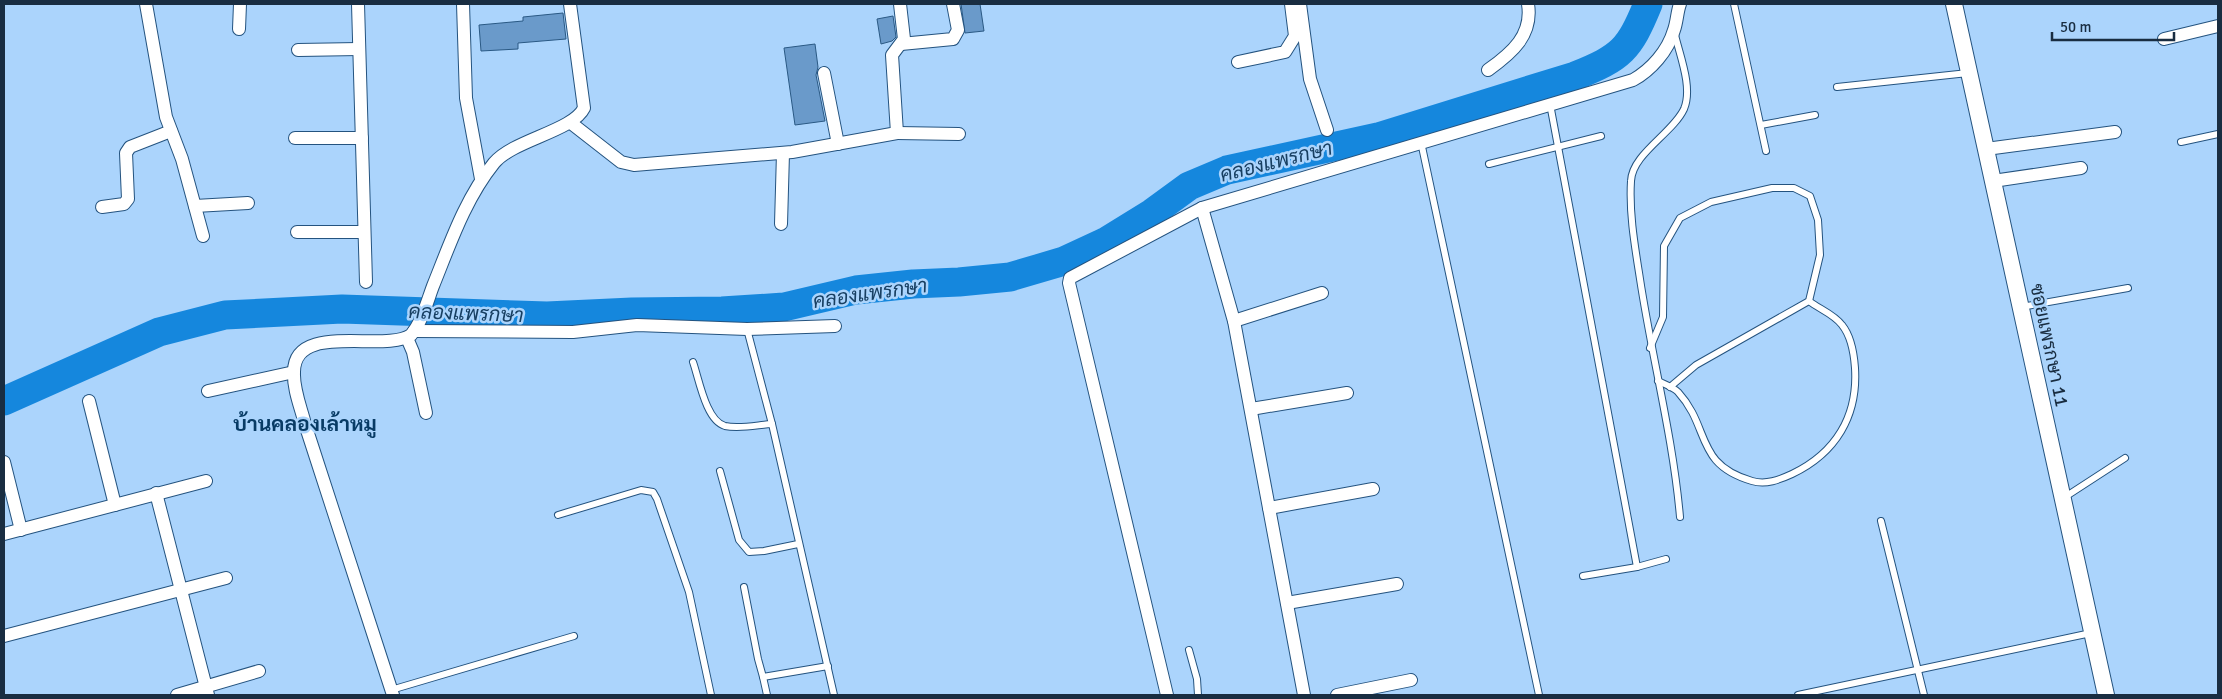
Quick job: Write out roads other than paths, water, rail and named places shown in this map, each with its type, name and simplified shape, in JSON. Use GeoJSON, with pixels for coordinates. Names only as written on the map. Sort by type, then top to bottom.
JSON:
{"type":"FeatureCollection","features":[{"type":"Feature","properties":{"kind":"street"},"geometry":{"type":"LineString","coordinates":[[146,4],[166,116],[182,159],[203,236]]}},
{"type":"Feature","properties":{"kind":"street"},"geometry":{"type":"LineString","coordinates":[[239,29],[240,4]]}},
{"type":"Feature","properties":{"kind":"street"},"geometry":{"type":"LineString","coordinates":[[358,4],[366,282]]}},
{"type":"Feature","properties":{"kind":"street"},"geometry":{"type":"LineString","coordinates":[[463,4],[466,91],[481,179]]}},
{"type":"Feature","properties":{"kind":"street"},"geometry":{"type":"LineString","coordinates":[[426,413],[413,352],[413,331],[427,302],[456,230],[481,179],[497,160],[510,151],[559,126],[571,123],[580,116],[584,108],[570,4]]}},
{"type":"Feature","properties":{"kind":"street"},"geometry":{"type":"LineString","coordinates":[[896,133],[892,55],[901,44],[904,33],[900,4]]}},
{"type":"Feature","properties":{"kind":"street"},"geometry":{"type":"LineString","coordinates":[[901,44],[953,39],[958,30],[953,4]]}},
{"type":"Feature","properties":{"kind":"street"},"geometry":{"type":"LineString","coordinates":[[1238,62],[1285,52],[1295,36],[1291,4]]}},
{"type":"Feature","properties":{"kind":"street"},"geometry":{"type":"LineString","coordinates":[[1300,4],[1310,79],[1327,130]]}},
{"type":"Feature","properties":{"kind":"street"},"geometry":{"type":"LineString","coordinates":[[1488,70],[1515,47],[1529,26],[1528,4]]}},
{"type":"Feature","properties":{"kind":"street"},"geometry":{"type":"LineString","coordinates":[[1167,695],[1069,283],[1070,278],[1202,208],[1633,80],[1645,73],[1656,63],[1674,32],[1680,4]]}},
{"type":"Feature","properties":{"kind":"street","name":"ซอยแพรกษา 11"},"geometry":{"type":"LineString","coordinates":[[1954,4],[2106,695]]}},
{"type":"Feature","properties":{"kind":"street"},"geometry":{"type":"LineString","coordinates":[[2164,40],[2218,26]]}},
{"type":"Feature","properties":{"kind":"street"},"geometry":{"type":"LineString","coordinates":[[298,50],[359,49]]}},
{"type":"Feature","properties":{"kind":"street"},"geometry":{"type":"LineString","coordinates":[[824,73],[838,144]]}},
{"type":"Feature","properties":{"kind":"street"},"geometry":{"type":"LineString","coordinates":[[571,123],[620,162],[634,165],[783,153],[896,133],[959,134]]}},
{"type":"Feature","properties":{"kind":"street"},"geometry":{"type":"LineString","coordinates":[[102,207],[124,204],[128,199],[126,153],[130,146],[172,131]]}},
{"type":"Feature","properties":{"kind":"street"},"geometry":{"type":"LineString","coordinates":[[1986,149],[2115,132]]}},
{"type":"Feature","properties":{"kind":"street"},"geometry":{"type":"LineString","coordinates":[[295,138],[362,138]]}},
{"type":"Feature","properties":{"kind":"street"},"geometry":{"type":"LineString","coordinates":[[781,224],[783,153]]}},
{"type":"Feature","properties":{"kind":"street"},"geometry":{"type":"LineString","coordinates":[[1993,181],[2081,168]]}},
{"type":"Feature","properties":{"kind":"street"},"geometry":{"type":"LineString","coordinates":[[195,206],[248,203]]}},
{"type":"Feature","properties":{"kind":"street"},"geometry":{"type":"LineString","coordinates":[[1202,208],[1234,321],[1304,695]]}},
{"type":"Feature","properties":{"kind":"street"},"geometry":{"type":"LineString","coordinates":[[297,232],[364,232]]}},
{"type":"Feature","properties":{"kind":"street"},"geometry":{"type":"LineString","coordinates":[[1234,321],[1322,293]]}},
{"type":"Feature","properties":{"kind":"street"},"geometry":{"type":"LineString","coordinates":[[392,693],[306,424],[294,372],[300,355],[315,344],[343,341],[387,342],[413,331],[573,332],[636,325],[747,329],[835,326]]}},
{"type":"Feature","properties":{"kind":"street"},"geometry":{"type":"LineString","coordinates":[[208,391],[294,372]]}},
{"type":"Feature","properties":{"kind":"street"},"geometry":{"type":"LineString","coordinates":[[1250,408],[1347,394]]}},
{"type":"Feature","properties":{"kind":"street"},"geometry":{"type":"LineString","coordinates":[[89,401],[115,504]]}},
{"type":"Feature","properties":{"kind":"street"},"geometry":{"type":"LineString","coordinates":[[4,462],[21,530]]}},
{"type":"Feature","properties":{"kind":"street"},"geometry":{"type":"LineString","coordinates":[[4,534],[206,481]]}},
{"type":"Feature","properties":{"kind":"street"},"geometry":{"type":"LineString","coordinates":[[1269,508],[1373,489]]}},
{"type":"Feature","properties":{"kind":"street"},"geometry":{"type":"LineString","coordinates":[[156,493],[207,691]]}},
{"type":"Feature","properties":{"kind":"street"},"geometry":{"type":"LineString","coordinates":[[4,636],[226,578]]}},
{"type":"Feature","properties":{"kind":"street"},"geometry":{"type":"LineString","coordinates":[[1287,603],[1397,584]]}},
{"type":"Feature","properties":{"kind":"street"},"geometry":{"type":"LineString","coordinates":[[177,695],[207,691],[259,671]]}},
{"type":"Feature","properties":{"kind":"street"},"geometry":{"type":"LineString","coordinates":[[1338,695],[1411,680]]}},
{"type":"Feature","properties":{"kind":"lane"},"geometry":{"type":"LineString","coordinates":[[1734,4],[1766,151]]}},
{"type":"Feature","properties":{"kind":"lane"},"geometry":{"type":"LineString","coordinates":[[1674,32],[1687,86],[1684,109],[1638,162],[1630,179],[1633,231],[1650,348],[1675,465],[1680,517]]}},
{"type":"Feature","properties":{"kind":"lane"},"geometry":{"type":"LineString","coordinates":[[1837,87],[1969,72]]}},
{"type":"Feature","properties":{"kind":"lane"},"geometry":{"type":"LineString","coordinates":[[1550,104],[1637,567]]}},
{"type":"Feature","properties":{"kind":"lane"},"geometry":{"type":"LineString","coordinates":[[1761,125],[1815,115]]}},
{"type":"Feature","properties":{"kind":"lane"},"geometry":{"type":"LineString","coordinates":[[2181,142],[2218,134]]}},
{"type":"Feature","properties":{"kind":"lane"},"geometry":{"type":"LineString","coordinates":[[1488,164],[1600,136]]}},
{"type":"Feature","properties":{"kind":"lane"},"geometry":{"type":"LineString","coordinates":[[1421,142],[1539,695]]}},
{"type":"Feature","properties":{"kind":"lane"},"geometry":{"type":"LineString","coordinates":[[1650,348],[1663,317],[1664,246],[1680,218],[1711,202],[1772,188],[1794,188],[1810,196],[1818,220],[1820,255],[1809,301],[1696,365],[1670,387]]}},
{"type":"Feature","properties":{"kind":"lane"},"geometry":{"type":"LineString","coordinates":[[2021,307],[2128,288]]}},
{"type":"Feature","properties":{"kind":"lane"},"geometry":{"type":"LineString","coordinates":[[1658,380],[1677,391],[1685,402],[1696,421],[1710,455],[1722,468],[1754,481],[1774,482],[1813,464],[1842,430],[1851,415],[1856,389],[1854,354],[1842,325],[1833,316],[1809,301]]}},
{"type":"Feature","properties":{"kind":"lane"},"geometry":{"type":"LineString","coordinates":[[747,329],[772,424],[834,695]]}},
{"type":"Feature","properties":{"kind":"lane"},"geometry":{"type":"LineString","coordinates":[[693,362],[711,416],[723,425],[735,427],[772,424]]}},
{"type":"Feature","properties":{"kind":"lane"},"geometry":{"type":"LineString","coordinates":[[2062,498],[2125,458]]}},
{"type":"Feature","properties":{"kind":"lane"},"geometry":{"type":"LineString","coordinates":[[720,471],[739,540],[749,552],[798,544]]}},
{"type":"Feature","properties":{"kind":"lane"},"geometry":{"type":"LineString","coordinates":[[558,515],[641,490],[653,492],[689,592],[711,695]]}},
{"type":"Feature","properties":{"kind":"lane"},"geometry":{"type":"LineString","coordinates":[[1881,521],[1924,695]]}},
{"type":"Feature","properties":{"kind":"lane"},"geometry":{"type":"LineString","coordinates":[[1583,576],[1637,567],[1666,559]]}},
{"type":"Feature","properties":{"kind":"lane"},"geometry":{"type":"LineString","coordinates":[[744,586],[767,695]]}},
{"type":"Feature","properties":{"kind":"lane"},"geometry":{"type":"LineString","coordinates":[[1798,695],[2091,633]]}},
{"type":"Feature","properties":{"kind":"lane"},"geometry":{"type":"LineString","coordinates":[[392,693],[574,636]]}},
{"type":"Feature","properties":{"kind":"lane"},"geometry":{"type":"LineString","coordinates":[[1189,650],[1197,679],[1198,695]]}},
{"type":"Feature","properties":{"kind":"lane"},"geometry":{"type":"LineString","coordinates":[[763,677],[828,666]]}},
{"type":"Feature","properties":{"kind":"waterway","name":"คลองแพรกษา"},"geometry":{"type":"LineString","coordinates":[[4,401],[159,332],[225,315],[342,309],[547,316],[632,312],[722,311],[784,307],[856,290],[1010,277],[1064,261],[1105,242],[1152,213],[1189,186],[1227,170],[1378,137],[1575,76],[1604,63],[1622,50],[1635,32],[1648,4]]}},
{"type":"Feature","properties":{"kind":"district","name":"บ้านคลองเล้าหมู"},"geometry":{"type":"Point","coordinates":[305,424]}}]}
